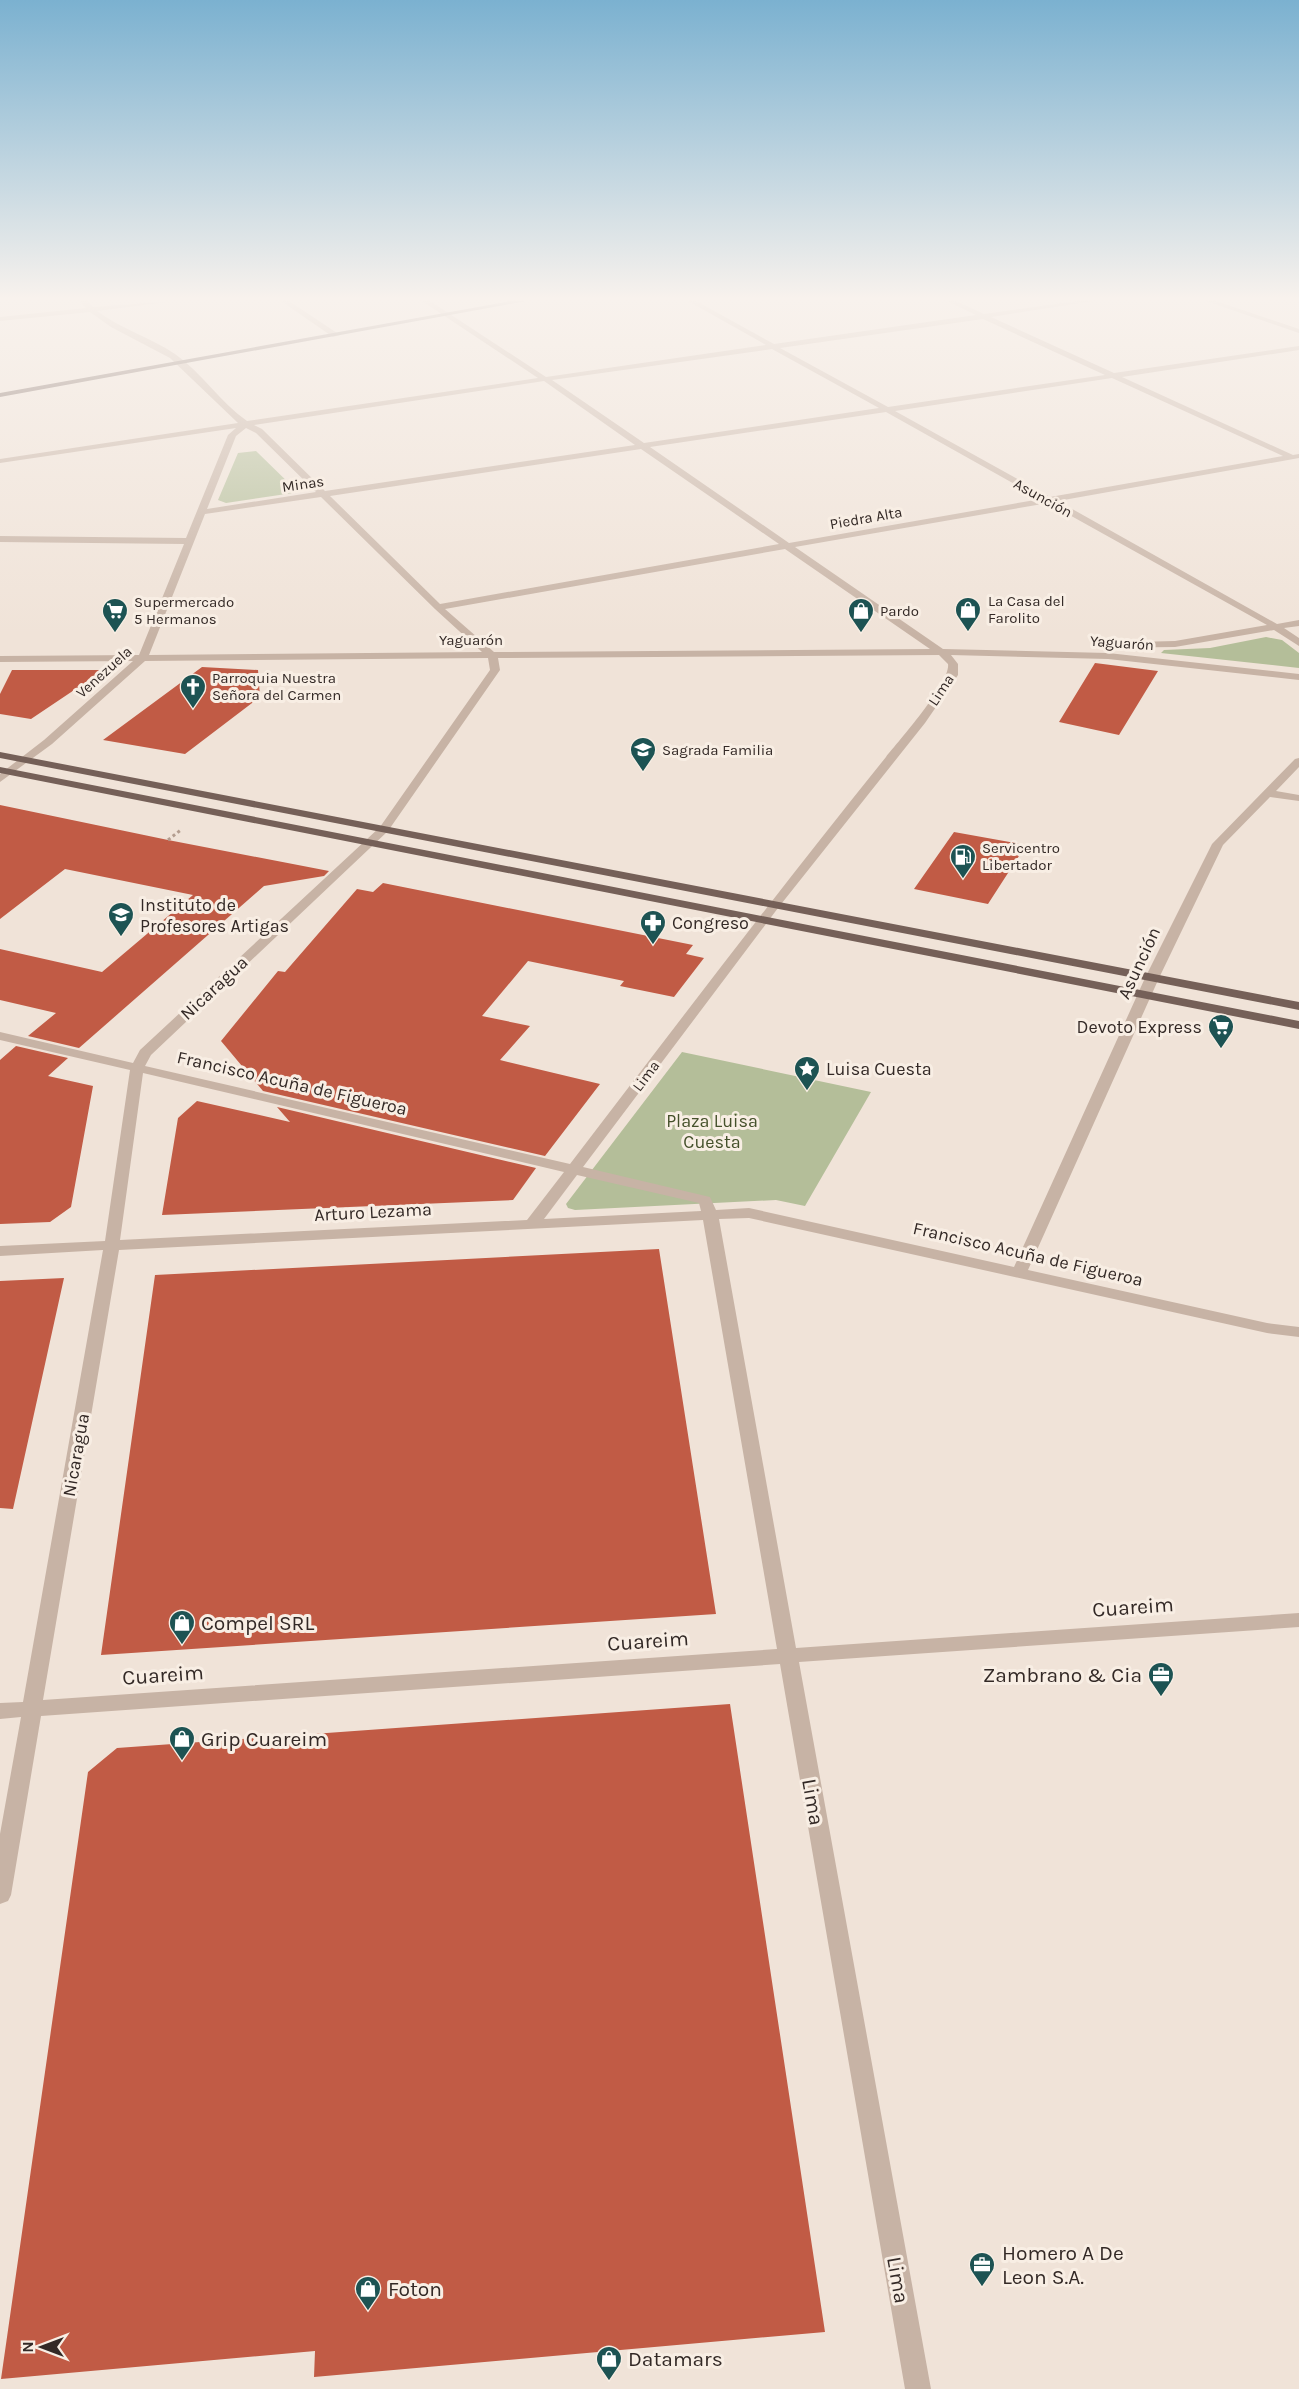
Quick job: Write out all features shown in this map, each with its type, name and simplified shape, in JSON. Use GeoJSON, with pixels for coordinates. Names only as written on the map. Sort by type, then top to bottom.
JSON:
{"type":"FeatureCollection","features":[{"type":"Feature","properties":{"kind":"main road"},"geometry":{"type":"LineString","coordinates":[[0,755],[1299,1006]]}},
{"type":"Feature","properties":{"kind":"main road"},"geometry":{"type":"LineString","coordinates":[[3,774],[369,842],[1299,1025]]}},
{"type":"Feature","properties":{"kind":"street"},"geometry":{"type":"LineString","coordinates":[[231,412],[244,425],[259,431],[438,607],[491,655]]}},
{"type":"Feature","properties":{"kind":"street"},"geometry":{"type":"LineString","coordinates":[[0,461],[326,412]]}},
{"type":"Feature","properties":{"kind":"street","name":"Lima"},"geometry":{"type":"LineString","coordinates":[[532,1224],[774,904],[921,721],[953,675],[955,667],[952,660],[941,652],[593,412]]}},
{"type":"Feature","properties":{"kind":"street","name":"Minas"},"geometry":{"type":"LineString","coordinates":[[202,512],[870,412]]}},
{"type":"Feature","properties":{"kind":"street","name":"Asunción"},"geometry":{"type":"LineString","coordinates":[[890,412],[1277,627],[1299,643]]}},
{"type":"Feature","properties":{"kind":"street"},"geometry":{"type":"LineString","coordinates":[[1193,412],[1296,458]]}},
{"type":"Feature","properties":{"kind":"street","name":"Venezuela"},"geometry":{"type":"LineString","coordinates":[[3,774],[25,760],[143,657],[232,435],[244,425]]}},
{"type":"Feature","properties":{"kind":"street","name":"Piedra Alta"},"geometry":{"type":"LineString","coordinates":[[438,607],[1296,458]]}},
{"type":"Feature","properties":{"kind":"street"},"geometry":{"type":"LineString","coordinates":[[0,539],[189,541]]}},
{"type":"Feature","properties":{"kind":"street","name":"Yaguarón"},"geometry":{"type":"LineString","coordinates":[[941,652],[993,646],[1162,645],[1299,623]]}},
{"type":"Feature","properties":{"kind":"street","name":"Yaguarón"},"geometry":{"type":"LineString","coordinates":[[0,659],[941,652],[1108,656],[1299,677]]}},
{"type":"Feature","properties":{"kind":"street","name":"Nicaragua"},"geometry":{"type":"LineString","coordinates":[[0,1895],[112,1245],[137,1067],[145,1053],[384,829],[495,670],[491,655]]}},
{"type":"Feature","properties":{"kind":"street","name":"Asunción"},"geometry":{"type":"LineString","coordinates":[[1020,1271],[1152,978],[1218,843],[1299,761]]}},
{"type":"Feature","properties":{"kind":"street"},"geometry":{"type":"LineString","coordinates":[[1267,793],[1299,798]]}},
{"type":"Feature","properties":{"kind":"street","name":"Francisco Acuña de Figueroa"},"geometry":{"type":"LineString","coordinates":[[0,1036],[705,1200],[710,1214]]}},
{"type":"Feature","properties":{"kind":"street","name":"Francisco Acuña de Figueroa"},"geometry":{"type":"LineString","coordinates":[[749,1213],[1020,1271],[1267,1328],[1299,1332]]}},
{"type":"Feature","properties":{"kind":"street","name":"Arturo Lezama"},"geometry":{"type":"LineString","coordinates":[[0,1251],[749,1213]]}},
{"type":"Feature","properties":{"kind":"street","name":"Lima"},"geometry":{"type":"LineString","coordinates":[[710,1214],[786,1656],[918,2389]]}},
{"type":"Feature","properties":{"kind":"street","name":"Cuareim"},"geometry":{"type":"LineString","coordinates":[[0,1711],[1299,1620]]}},
{"type":"Feature","properties":{"kind":"green space"},"geometry":{"type":"Polygon","coordinates":[[[256,451],[296,490],[293,493],[226,503],[218,500],[238,453],[256,451]]]}},
{"type":"Feature","properties":{"kind":"green space"},"geometry":{"type":"Polygon","coordinates":[[[1266,637],[1282,640],[1299,653],[1299,668],[1161,653],[1164,650],[1210,648],[1266,637]]]}},
{"type":"Feature","properties":{"kind":"green space","name":"Plaza Luisa Cuesta"},"geometry":{"type":"Polygon","coordinates":[[[682,1052],[871,1092],[805,1206],[776,1200],[575,1210],[568,1208],[566,1204],[682,1052]]]}},
{"type":"Feature","properties":{"kind":"building"},"geometry":{"type":"Polygon","coordinates":[[[1095,663],[1158,671],[1119,735],[1059,722],[1095,663]]]}},
{"type":"Feature","properties":{"kind":"building","name":"Parroquia Nuestra Señora del Carmen"},"geometry":{"type":"Polygon","coordinates":[[[202,667],[258,670],[260,697],[185,754],[103,740],[202,667]]]}},
{"type":"Feature","properties":{"kind":"building"},"geometry":{"type":"Polygon","coordinates":[[[12,670],[104,670],[31,719],[0,714],[0,694],[12,670]]]}},
{"type":"Feature","properties":{"kind":"building","name":"Instituto de Profesores Artigas"},"geometry":{"type":"Polygon","coordinates":[[[0,805],[329,871],[324,876],[264,886],[79,1048],[28,1036],[56,1013],[0,1000],[0,949],[102,972],[193,895],[65,869],[0,919],[0,805]]]}},
{"type":"Feature","properties":{"kind":"building"},"geometry":{"type":"Polygon","coordinates":[[[954,832],[1026,845],[988,904],[914,889],[954,832]]]}},
{"type":"Feature","properties":{"kind":"building"},"geometry":{"type":"Polygon","coordinates":[[[383,883],[693,945],[686,954],[704,958],[674,997],[620,986],[624,981],[528,961],[482,1016],[530,1026],[500,1060],[600,1084],[545,1156],[263,1091],[221,1041],[278,971],[285,972],[357,889],[373,892],[383,883]]]}},
{"type":"Feature","properties":{"kind":"building"},"geometry":{"type":"Polygon","coordinates":[[[16,1046],[68,1058],[48,1076],[93,1086],[71,1207],[50,1222],[0,1224],[0,1060],[16,1046]]]}},
{"type":"Feature","properties":{"kind":"building"},"geometry":{"type":"Polygon","coordinates":[[[197,1101],[290,1122],[277,1107],[536,1168],[513,1200],[162,1215],[178,1118],[197,1101]]]}},
{"type":"Feature","properties":{"kind":"building"},"geometry":{"type":"Polygon","coordinates":[[[659,1249],[716,1614],[101,1655],[155,1275],[659,1249]]]}},
{"type":"Feature","properties":{"kind":"building"},"geometry":{"type":"Polygon","coordinates":[[[64,1278],[13,1509],[0,1508],[0,1281],[64,1278]]]}},
{"type":"Feature","properties":{"kind":"building"},"geometry":{"type":"Polygon","coordinates":[[[730,1704],[825,2332],[314,2377],[315,2351],[1,2379],[88,1772],[117,1748],[730,1704]]]}},
{"type":"Feature","properties":{"kind":"place","name":"La Casa del Farolito"},"geometry":{"type":"Point","coordinates":[968,633]}},
{"type":"Feature","properties":{"kind":"place","name":"Supermercado 5 Hermanos"},"geometry":{"type":"Point","coordinates":[115,634]}},
{"type":"Feature","properties":{"kind":"place","name":"Pardo"},"geometry":{"type":"Point","coordinates":[861,634]}},
{"type":"Feature","properties":{"kind":"place","name":"Parroquia Nuestra Señora del Carmen"},"geometry":{"type":"Point","coordinates":[193,710]}},
{"type":"Feature","properties":{"kind":"place","name":"Sagrada Familia"},"geometry":{"type":"Point","coordinates":[643,773]}},
{"type":"Feature","properties":{"kind":"place","name":"Servicentro Libertador"},"geometry":{"type":"Point","coordinates":[963,880]}},
{"type":"Feature","properties":{"kind":"place","name":"Instituto de Profesores Artigas"},"geometry":{"type":"Point","coordinates":[121,938]}},
{"type":"Feature","properties":{"kind":"place","name":"Congreso"},"geometry":{"type":"Point","coordinates":[653,946]}},
{"type":"Feature","properties":{"kind":"place","name":"Devoto Express"},"geometry":{"type":"Point","coordinates":[1221,1050]}},
{"type":"Feature","properties":{"kind":"place","name":"Luisa Cuesta"},"geometry":{"type":"Point","coordinates":[807,1092]}},
{"type":"Feature","properties":{"kind":"place","name":"Compel SRL"},"geometry":{"type":"Point","coordinates":[182,1646]}},
{"type":"Feature","properties":{"kind":"place","name":"Zambrano & Cia"},"geometry":{"type":"Point","coordinates":[1161,1698]}},
{"type":"Feature","properties":{"kind":"place","name":"Grip Cuareim"},"geometry":{"type":"Point","coordinates":[182,1762]}},
{"type":"Feature","properties":{"kind":"place","name":"Homero A De Leon S.A."},"geometry":{"type":"Point","coordinates":[982,2288]}},
{"type":"Feature","properties":{"kind":"place","name":"Foton"},"geometry":{"type":"Point","coordinates":[368,2312]}},
{"type":"Feature","properties":{"kind":"place","name":"Datamars"},"geometry":{"type":"Point","coordinates":[609,2382]}}]}
